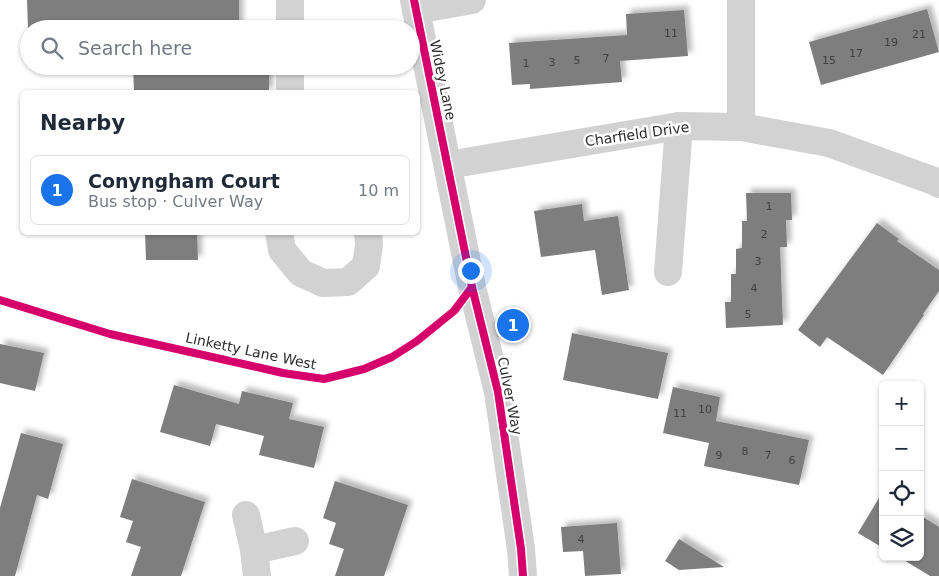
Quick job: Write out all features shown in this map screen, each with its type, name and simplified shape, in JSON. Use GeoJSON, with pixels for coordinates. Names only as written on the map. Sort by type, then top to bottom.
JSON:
{"type":"FeatureCollection","features":[{"type":"Feature","properties":{"kind":"street"},"geometry":{"type":"LineString","coordinates":[[290,0],[290,20]]}},
{"type":"Feature","properties":{"kind":"street"},"geometry":{"type":"LineString","coordinates":[[415,5],[472,0]]}},
{"type":"Feature","properties":{"kind":"street"},"geometry":{"type":"LineString","coordinates":[[741,0],[741,127]]}},
{"type":"Feature","properties":{"kind":"street","name":"Widey Lane"},"geometry":{"type":"LineString","coordinates":[[415,5],[418,20]]}},
{"type":"Feature","properties":{"kind":"street","name":"Widey Lane"},"geometry":{"type":"LineString","coordinates":[[420,29],[448,165]]}},
{"type":"Feature","properties":{"kind":"street"},"geometry":{"type":"LineString","coordinates":[[290,75],[290,90]]}},
{"type":"Feature","properties":{"kind":"street"},"geometry":{"type":"LineString","coordinates":[[668,272],[679,126]]}},
{"type":"Feature","properties":{"kind":"street","name":"Charfield Drive"},"geometry":{"type":"LineString","coordinates":[[448,165],[679,126],[741,127],[829,143],[937,178]]}},
{"type":"Feature","properties":{"kind":"street","name":"Culver Way"},"geometry":{"type":"LineString","coordinates":[[448,165],[472,287],[498,392],[521,549],[523,576]]}},
{"type":"Feature","properties":{"kind":"street"},"geometry":{"type":"LineString","coordinates":[[280,235],[282,250],[301,273],[324,283],[348,282],[366,266],[368,235]]}},
{"type":"Feature","properties":{"kind":"street"},"geometry":{"type":"LineString","coordinates":[[246,515],[255,563],[295,541]]}},
{"type":"Feature","properties":{"kind":"building"},"geometry":{"type":"Polygon","coordinates":[[[27,0],[239,0],[239,20],[28,20],[27,0]]]}},
{"type":"Feature","properties":{"kind":"building"},"geometry":{"type":"Polygon","coordinates":[[[927,9],[939,52],[821,85],[809,42],[927,9]]]}},
{"type":"Feature","properties":{"kind":"building"},"geometry":{"type":"Polygon","coordinates":[[[684,10],[688,56],[620,61],[622,82],[530,89],[530,84],[512,85],[509,43],[627,35],[626,14],[684,10]]]}},
{"type":"Feature","properties":{"kind":"building"},"geometry":{"type":"Polygon","coordinates":[[[133,75],[269,75],[269,90],[134,90],[133,75]]]}},
{"type":"Feature","properties":{"kind":"building"},"geometry":{"type":"Polygon","coordinates":[[[746,193],[791,193],[792,220],[786,220],[787,247],[780,247],[783,325],[726,328],[725,302],[731,302],[731,274],[736,274],[736,249],[742,248],[742,221],[747,221],[746,193]]]}},
{"type":"Feature","properties":{"kind":"building"},"geometry":{"type":"Polygon","coordinates":[[[582,204],[584,221],[618,216],[629,290],[602,295],[595,250],[541,257],[534,211],[582,204]]]}},
{"type":"Feature","properties":{"kind":"building"},"geometry":{"type":"Polygon","coordinates":[[[877,223],[899,239],[897,241],[939,270],[939,291],[883,375],[827,337],[820,347],[798,330],[877,223]]]}},
{"type":"Feature","properties":{"kind":"building"},"geometry":{"type":"Polygon","coordinates":[[[145,235],[197,235],[198,260],[146,260],[145,235]]]}},
{"type":"Feature","properties":{"kind":"building"},"geometry":{"type":"Polygon","coordinates":[[[572,333],[668,353],[658,399],[563,380],[572,333]]]}},
{"type":"Feature","properties":{"kind":"building"},"geometry":{"type":"Polygon","coordinates":[[[0,344],[44,353],[35,391],[0,383],[0,344]]]}},
{"type":"Feature","properties":{"kind":"building"},"geometry":{"type":"Polygon","coordinates":[[[174,385],[239,404],[242,391],[293,403],[289,419],[324,427],[314,468],[259,455],[264,436],[216,424],[210,446],[160,432],[174,385]]]}},
{"type":"Feature","properties":{"kind":"building"},"geometry":{"type":"Polygon","coordinates":[[[673,387],[720,397],[716,421],[809,440],[799,485],[704,466],[709,443],[663,433],[673,387]]]}},
{"type":"Feature","properties":{"kind":"building"},"geometry":{"type":"Polygon","coordinates":[[[21,433],[63,444],[48,499],[37,495],[15,576],[0,576],[0,508],[21,433]]]}},
{"type":"Feature","properties":{"kind":"building"},"geometry":{"type":"Polygon","coordinates":[[[132,479],[205,502],[181,576],[131,576],[141,547],[126,542],[133,521],[120,517],[132,479]]]}},
{"type":"Feature","properties":{"kind":"building"},"geometry":{"type":"Polygon","coordinates":[[[335,481],[408,505],[384,576],[335,576],[344,549],[329,544],[336,523],[323,518],[335,481]]]}},
{"type":"Feature","properties":{"kind":"building"},"geometry":{"type":"Polygon","coordinates":[[[879,498],[879,546],[858,533],[879,498]]]}},
{"type":"Feature","properties":{"kind":"building"},"geometry":{"type":"Polygon","coordinates":[[[924,518],[939,527],[939,576],[930,576],[906,561],[924,561],[924,518]]]}},
{"type":"Feature","properties":{"kind":"building"},"geometry":{"type":"Polygon","coordinates":[[[617,523],[621,574],[585,576],[583,551],[563,552],[561,527],[617,523]]]}},
{"type":"Feature","properties":{"kind":"building"},"geometry":{"type":"Polygon","coordinates":[[[679,539],[724,567],[679,570],[665,561],[679,539]]]}},
{"type":"Feature","properties":{"kind":"cycle path"},"geometry":{"type":"LineString","coordinates":[[414,0],[418,20]]}},
{"type":"Feature","properties":{"kind":"cycle path"},"geometry":{"type":"LineString","coordinates":[[420,30],[472,287],[498,392],[521,549],[523,576]]}},
{"type":"Feature","properties":{"kind":"cycle path","name":"Linketty Lane West"},"geometry":{"type":"LineString","coordinates":[[0,300],[110,334],[283,373],[324,379],[364,369],[392,357],[417,341],[454,311],[472,287]]}},
{"type":"Feature","properties":{"kind":"place","name":"Conyngham Court"},"geometry":{"type":"Point","coordinates":[513,325]}}]}
